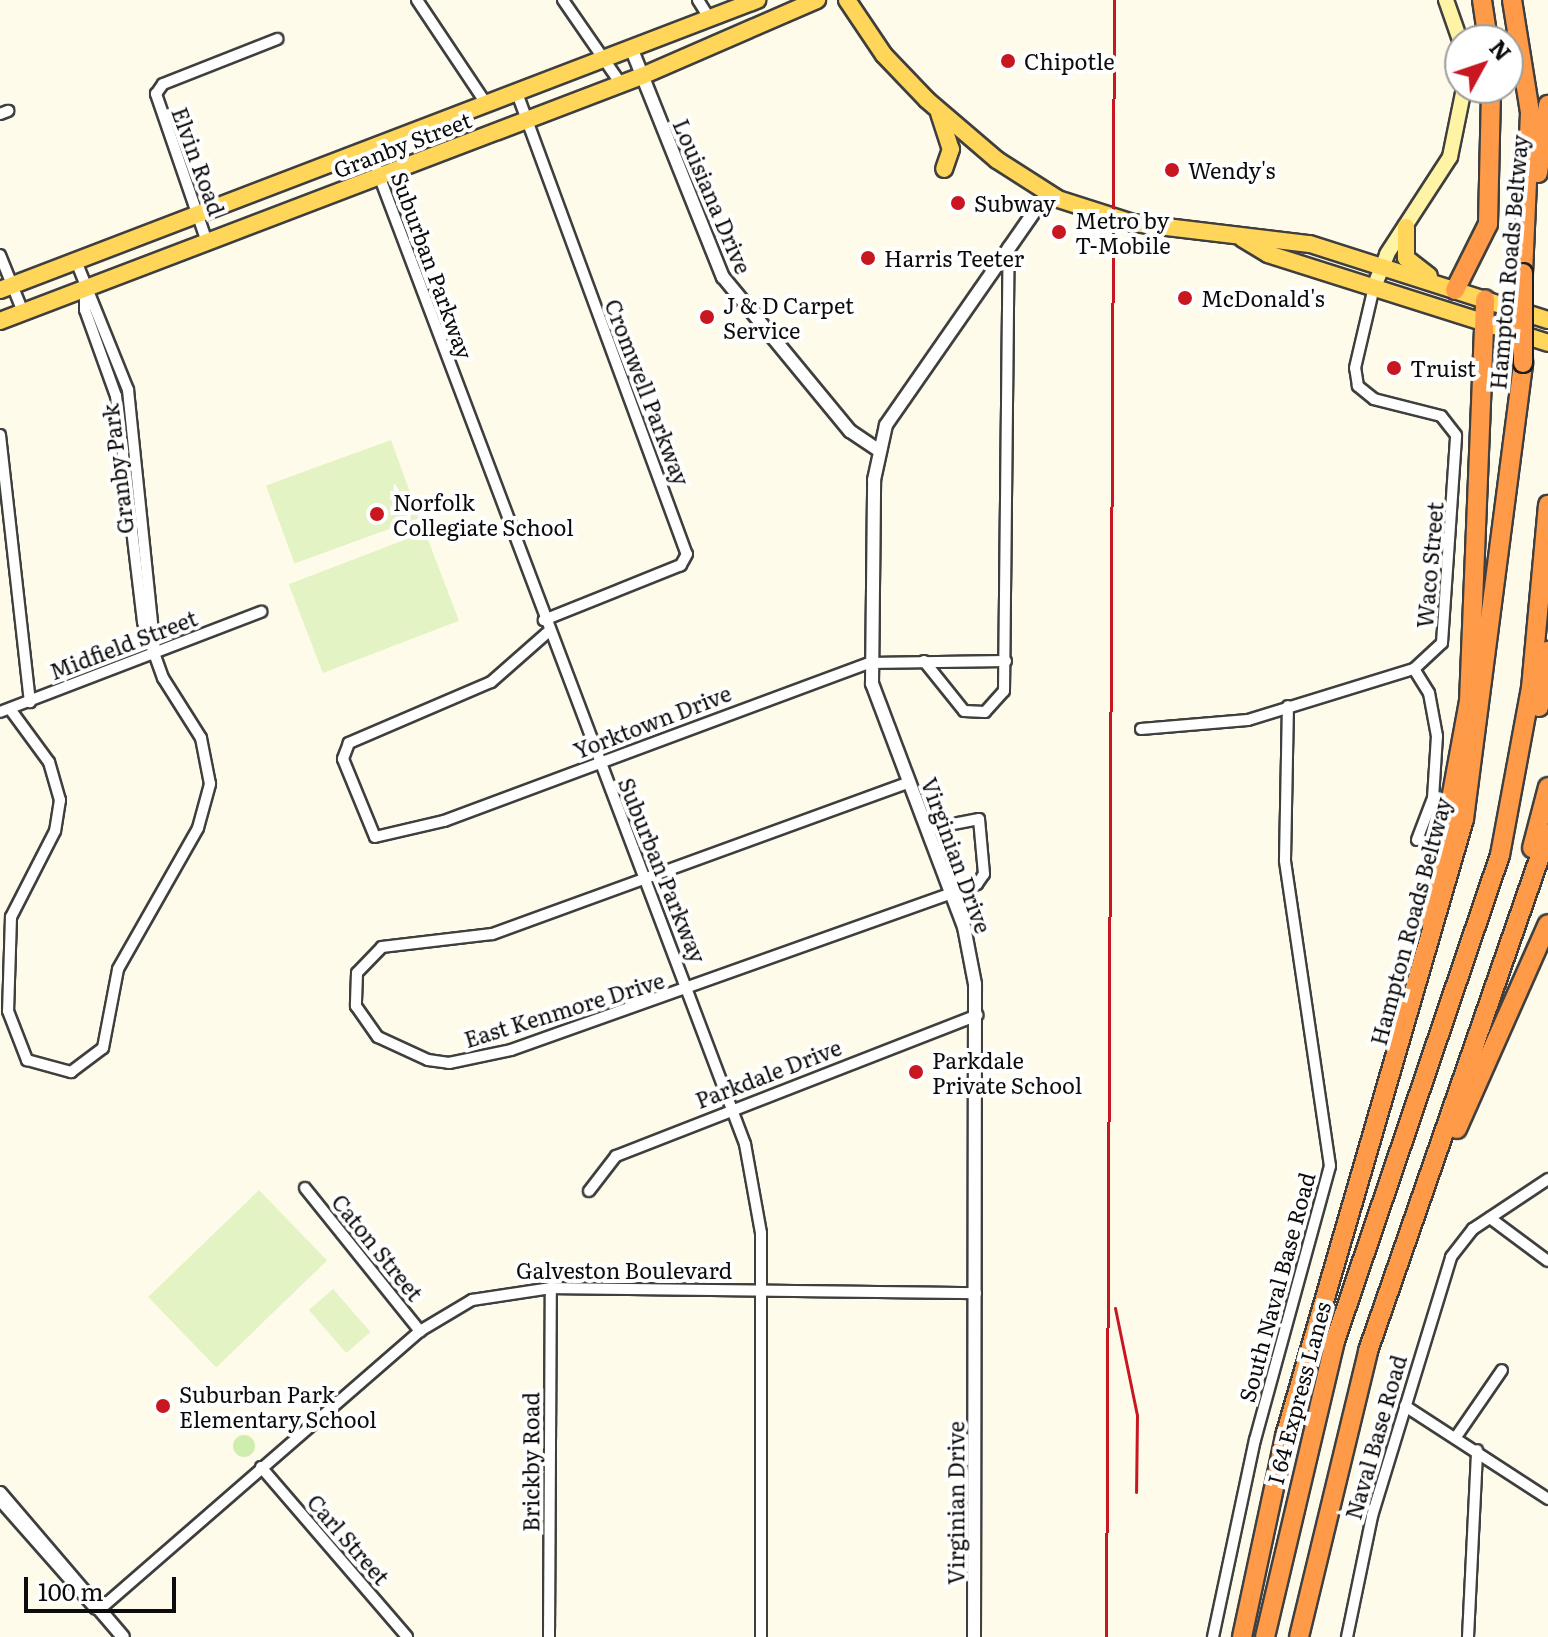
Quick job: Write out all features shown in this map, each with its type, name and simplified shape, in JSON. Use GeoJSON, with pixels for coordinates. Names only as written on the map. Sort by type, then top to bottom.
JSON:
{"type":"FeatureCollection","features":[{"type":"Feature","properties":{"kind":"highway"},"geometry":{"type":"LineString","coordinates":[[1482,0],[1486,24]]}},
{"type":"Feature","properties":{"kind":"highway"},"geometry":{"type":"LineString","coordinates":[[1512,0],[1530,113],[1527,276]]}},
{"type":"Feature","properties":{"kind":"highway"},"geometry":{"type":"LineString","coordinates":[[1455,290],[1488,224],[1491,104]]}},
{"type":"Feature","properties":{"kind":"highway","name":"Hampton Roads Beltway"},"geometry":{"type":"LineString","coordinates":[[1242,1637],[1285,1436],[1415,1000],[1475,761],[1523,363],[1527,276],[1548,105]]}},
{"type":"Feature","properties":{"kind":"highway"},"geometry":{"type":"LineString","coordinates":[[1415,1000],[1469,702],[1485,299]]}},
{"type":"Feature","properties":{"kind":"highway"},"geometry":{"type":"LineString","coordinates":[[1392,1165],[1500,855],[1531,688],[1548,505]]}},
{"type":"Feature","properties":{"kind":"highway"},"geometry":{"type":"LineString","coordinates":[[1392,1165],[1503,873],[1548,651]]}},
{"type":"Feature","properties":{"kind":"highway"},"geometry":{"type":"LineString","coordinates":[[1490,1009],[1548,787]]}},
{"type":"Feature","properties":{"kind":"highway"},"geometry":{"type":"LineString","coordinates":[[1299,1637],[1347,1423],[1390,1279],[1490,1009],[1548,833]]}},
{"type":"Feature","properties":{"kind":"highway"},"geometry":{"type":"LineString","coordinates":[[1347,1423],[1443,1159],[1548,924]]}},
{"type":"Feature","properties":{"kind":"highway","name":"I 64 Express Lanes"},"geometry":{"type":"LineString","coordinates":[[1265,1637],[1314,1417],[1392,1165]]}},
{"type":"Feature","properties":{"kind":"main road","name":"Granby Street"},"geometry":{"type":"LineString","coordinates":[[6,288],[757,0]]}},
{"type":"Feature","properties":{"kind":"main road","name":"Granby Street"},"geometry":{"type":"LineString","coordinates":[[0,321],[642,76],[817,0]]}},
{"type":"Feature","properties":{"kind":"main road"},"geometry":{"type":"LineString","coordinates":[[847,0],[884,55],[937,108],[1047,193],[1113,219],[1243,239],[1374,287],[1548,343]]}},
{"type":"Feature","properties":{"kind":"main road"},"geometry":{"type":"LineString","coordinates":[[1446,0],[1454,24]]}},
{"type":"Feature","properties":{"kind":"main road"},"geometry":{"type":"LineString","coordinates":[[1374,287],[1381,267],[1450,157],[1461,104]]}},
{"type":"Feature","properties":{"kind":"main road"},"geometry":{"type":"LineString","coordinates":[[937,108],[951,144],[944,169]]}},
{"type":"Feature","properties":{"kind":"main road"},"geometry":{"type":"LineString","coordinates":[[1406,227],[1406,258],[1455,290]]}},
{"type":"Feature","properties":{"kind":"main road"},"geometry":{"type":"LineString","coordinates":[[1243,239],[1271,236],[1548,320]]}},
{"type":"Feature","properties":{"kind":"street"},"geometry":{"type":"LineString","coordinates":[[417,0],[487,105]]}},
{"type":"Feature","properties":{"kind":"street"},"geometry":{"type":"LineString","coordinates":[[563,0],[621,84]]}},
{"type":"Feature","properties":{"kind":"street"},"geometry":{"type":"LineString","coordinates":[[698,0],[710,19]]}},
{"type":"Feature","properties":{"kind":"street","name":"Elvin Road"},"geometry":{"type":"LineString","coordinates":[[207,242],[156,94],[163,84],[277,39]]}},
{"type":"Feature","properties":{"kind":"street","name":"Louisiana Drive"},"geometry":{"type":"LineString","coordinates":[[632,50],[731,291],[850,431],[877,449]]}},
{"type":"Feature","properties":{"kind":"street","name":"Cromwell Parkway"},"geometry":{"type":"LineString","coordinates":[[517,93],[687,554],[681,565],[544,620]]}},
{"type":"Feature","properties":{"kind":"street","name":"Suburban Parkway"},"geometry":{"type":"LineString","coordinates":[[369,149],[548,632],[648,882],[732,1106],[755,1187],[763,1290],[761,1637]]}},
{"type":"Feature","properties":{"kind":"street","name":"Virginian Drive"},"geometry":{"type":"LineString","coordinates":[[974,1637],[978,1015],[970,949],[875,693],[877,449],[900,403],[1047,193]]}},
{"type":"Feature","properties":{"kind":"street"},"geometry":{"type":"LineString","coordinates":[[924,661],[957,707],[977,714],[999,700],[1006,661],[1009,247]]}},
{"type":"Feature","properties":{"kind":"street"},"geometry":{"type":"LineString","coordinates":[[0,255],[6,288],[23,312]]}},
{"type":"Feature","properties":{"kind":"street","name":"Granby Park"},"geometry":{"type":"LineString","coordinates":[[5,711],[49,762],[60,800],[55,831],[9,929],[8,1011],[32,1064],[71,1072],[98,1056],[118,969],[204,815],[209,771],[201,738],[154,654],[131,403],[76,261]]}},
{"type":"Feature","properties":{"kind":"street","name":"Waco Street"},"geometry":{"type":"LineString","coordinates":[[1141,729],[1226,725],[1414,669],[1435,654],[1446,632],[1456,435],[1441,416],[1374,399],[1358,386],[1355,368],[1374,287]]}},
{"type":"Feature","properties":{"kind":"street"},"geometry":{"type":"LineString","coordinates":[[0,435],[30,702]]}},
{"type":"Feature","properties":{"kind":"street","name":"Midfield Street"},"geometry":{"type":"LineString","coordinates":[[5,711],[261,612]]}},
{"type":"Feature","properties":{"kind":"street","name":"Yorktown Drive"},"geometry":{"type":"LineString","coordinates":[[548,632],[491,682],[345,749],[372,833],[398,835],[873,662],[1006,661]]}},
{"type":"Feature","properties":{"kind":"street"},"geometry":{"type":"LineString","coordinates":[[1414,669],[1429,693],[1437,736],[1433,798],[1417,840]]}},
{"type":"Feature","properties":{"kind":"street","name":"South Naval Base Road"},"geometry":{"type":"LineString","coordinates":[[1213,1637],[1255,1440],[1330,1166],[1285,860],[1288,706]]}},
{"type":"Feature","properties":{"kind":"street"},"geometry":{"type":"LineString","coordinates":[[648,882],[910,782]]}},
{"type":"Feature","properties":{"kind":"street","name":"East Kenmore Drive"},"geometry":{"type":"LineString","coordinates":[[648,882],[492,934],[382,947],[355,981],[356,1006],[370,1030],[410,1054],[449,1063],[689,991],[952,895],[982,879],[982,822],[967,816],[927,829]]}},
{"type":"Feature","properties":{"kind":"street","name":"Parkdale Drive"},"geometry":{"type":"LineString","coordinates":[[589,1191],[616,1156],[732,1106],[978,1015]]}},
{"type":"Feature","properties":{"kind":"street"},"geometry":{"type":"LineString","coordinates":[[1548,1179],[1490,1218],[1548,1261]]}},
{"type":"Feature","properties":{"kind":"street","name":"Caton Street"},"geometry":{"type":"LineString","coordinates":[[305,1188],[420,1331]]}},
{"type":"Feature","properties":{"kind":"street","name":"Naval Base Road"},"geometry":{"type":"LineString","coordinates":[[1347,1637],[1405,1406],[1454,1252],[1490,1218]]}},
{"type":"Feature","properties":{"kind":"street","name":"Galveston Boulevard"},"geometry":{"type":"LineString","coordinates":[[99,1610],[420,1331],[489,1295],[551,1288],[976,1293]]}},
{"type":"Feature","properties":{"kind":"street","name":"Brickby Road"},"geometry":{"type":"LineString","coordinates":[[549,1637],[551,1288]]}},
{"type":"Feature","properties":{"kind":"street"},"geometry":{"type":"LineString","coordinates":[[1456,1437],[1502,1370]]}},
{"type":"Feature","properties":{"kind":"street"},"geometry":{"type":"LineString","coordinates":[[1405,1406],[1548,1499]]}},
{"type":"Feature","properties":{"kind":"street"},"geometry":{"type":"LineString","coordinates":[[1468,1637],[1477,1450]]}},
{"type":"Feature","properties":{"kind":"street","name":"Carl Street"},"geometry":{"type":"LineString","coordinates":[[261,1467],[407,1637]]}},
{"type":"Feature","properties":{"kind":"street"},"geometry":{"type":"LineString","coordinates":[[0,1493],[54,1559]]}},
{"type":"Feature","properties":{"kind":"street"},"geometry":{"type":"LineString","coordinates":[[0,1499],[123,1637]]}},
{"type":"Feature","properties":{"kind":"green space"},"geometry":{"type":"Polygon","coordinates":[[[391,440],[419,518],[294,563],[266,485],[391,440]]]}},
{"type":"Feature","properties":{"kind":"green space"},"geometry":{"type":"Polygon","coordinates":[[[425,532],[459,621],[323,673],[289,584],[425,532]]]}},
{"type":"Feature","properties":{"kind":"green space"},"geometry":{"type":"Polygon","coordinates":[[[259,1190],[327,1260],[216,1367],[148,1297],[259,1190]]]}},
{"type":"Feature","properties":{"kind":"green space"},"geometry":{"type":"Polygon","coordinates":[[[333,1289],[370,1332],[346,1353],[309,1310],[333,1289]]]}},
{"type":"Feature","properties":{"kind":"green space"},"geometry":{"type":"Polygon","coordinates":[[[244,1435],[255,1446],[244,1457],[233,1446],[244,1435]]]}},
{"type":"Feature","properties":{"kind":"railway"},"geometry":{"type":"LineString","coordinates":[[1106,1637],[1114,0]]}},
{"type":"Feature","properties":{"kind":"railway"},"geometry":{"type":"LineString","coordinates":[[1115,1308],[1137,1415],[1136,1492]]}},
{"type":"Feature","properties":{"kind":"place","name":"Chipotle"},"geometry":{"type":"Point","coordinates":[1008,61]}},
{"type":"Feature","properties":{"kind":"place","name":"Wendy's"},"geometry":{"type":"Point","coordinates":[1172,170]}},
{"type":"Feature","properties":{"kind":"place","name":"Subway"},"geometry":{"type":"Point","coordinates":[958,203]}},
{"type":"Feature","properties":{"kind":"place","name":"Metro by T-Mobile"},"geometry":{"type":"Point","coordinates":[1059,232]}},
{"type":"Feature","properties":{"kind":"place","name":"Harris Teeter"},"geometry":{"type":"Point","coordinates":[868,258]}},
{"type":"Feature","properties":{"kind":"place","name":"McDonald's"},"geometry":{"type":"Point","coordinates":[1185,298]}},
{"type":"Feature","properties":{"kind":"place","name":"J & D Carpet Service"},"geometry":{"type":"Point","coordinates":[707,317]}},
{"type":"Feature","properties":{"kind":"place","name":"Truist"},"geometry":{"type":"Point","coordinates":[1394,368]}},
{"type":"Feature","properties":{"kind":"place","name":"Norfolk Collegiate School"},"geometry":{"type":"Point","coordinates":[377,514]}},
{"type":"Feature","properties":{"kind":"place","name":"Parkdale Private School"},"geometry":{"type":"Point","coordinates":[916,1072]}},
{"type":"Feature","properties":{"kind":"place","name":"Suburban Park Elementary School"},"geometry":{"type":"Point","coordinates":[163,1406]}}]}
